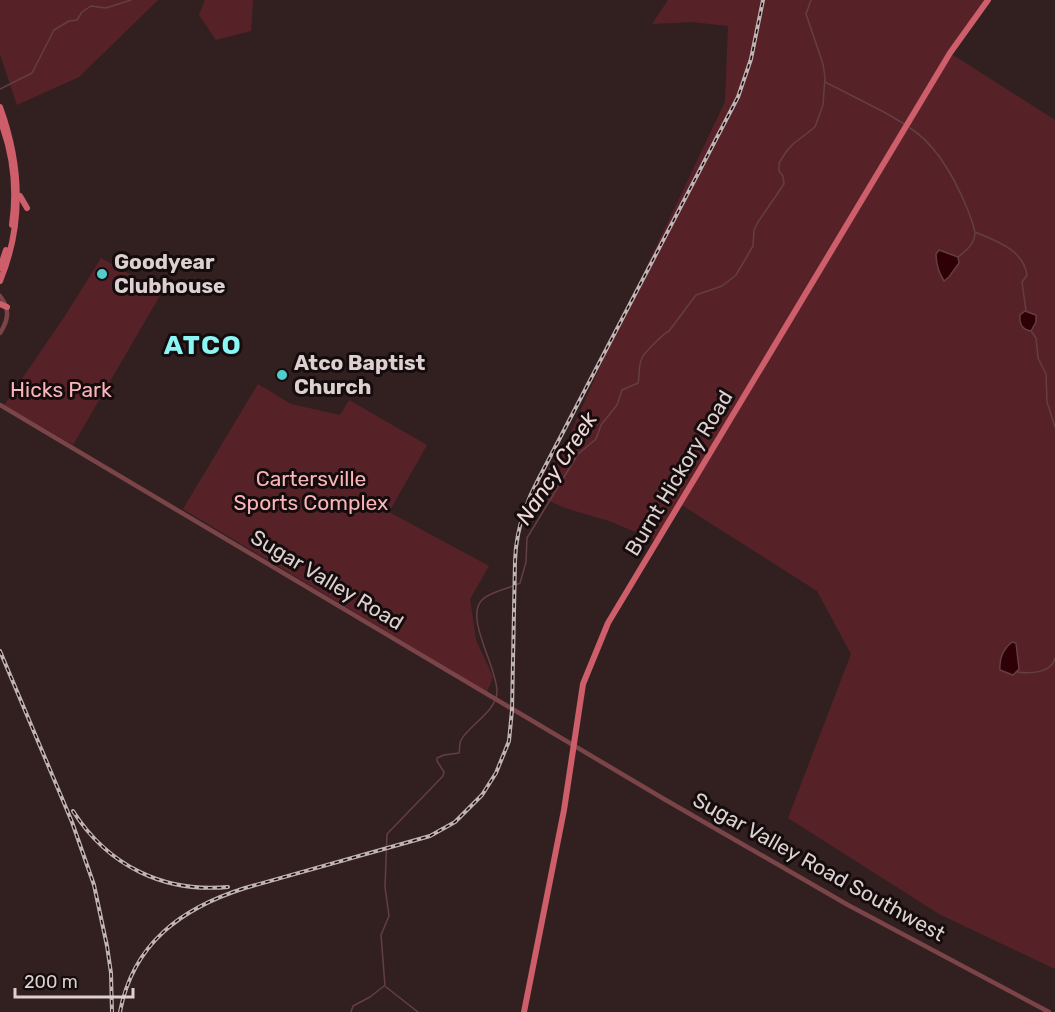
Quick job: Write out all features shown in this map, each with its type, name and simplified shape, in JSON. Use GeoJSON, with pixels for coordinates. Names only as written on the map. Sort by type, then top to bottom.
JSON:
{"type":"FeatureCollection","features":[{"type":"Feature","properties":{"kind":"main road","name":"Burnt Hickory Road"},"geometry":{"type":"LineString","coordinates":[[524,1012],[574,748],[583,684],[608,623],[946,60],[988,0]]}},
{"type":"Feature","properties":{"kind":"main road"},"geometry":{"type":"LineString","coordinates":[[0,107],[12,164],[14,203],[10,233],[0,268]]}},
{"type":"Feature","properties":{"kind":"main road"},"geometry":{"type":"LineString","coordinates":[[0,281],[9,255],[17,216],[18,194],[15,158],[3,122]]}},
{"type":"Feature","properties":{"kind":"main road"},"geometry":{"type":"LineString","coordinates":[[17,216],[28,209],[18,194]]}},
{"type":"Feature","properties":{"kind":"street"},"geometry":{"type":"LineString","coordinates":[[0,296],[7,319],[0,333]]}},
{"type":"Feature","properties":{"kind":"street","name":"Sugar Valley Road"},"geometry":{"type":"LineString","coordinates":[[0,405],[574,748]]}},
{"type":"Feature","properties":{"kind":"street","name":"Sugar Valley Road Southwest"},"geometry":{"type":"LineString","coordinates":[[574,748],[848,905],[1049,1012]]}},
{"type":"Feature","properties":{"kind":"green space"},"geometry":{"type":"Polygon","coordinates":[[[0,0],[158,0],[79,77],[17,105],[0,54],[0,0]]]}},
{"type":"Feature","properties":{"kind":"green space"},"geometry":{"type":"Polygon","coordinates":[[[205,0],[253,0],[251,31],[216,40],[199,15],[205,0]]]}},
{"type":"Feature","properties":{"kind":"green space"},"geometry":{"type":"Polygon","coordinates":[[[668,0],[988,0],[950,53],[1055,120],[1055,969],[939,914],[788,818],[851,654],[817,591],[680,504],[657,541],[609,521],[565,508],[532,493],[568,439],[613,337],[725,102],[728,26],[692,22],[652,24],[668,0]]]}},
{"type":"Feature","properties":{"kind":"green space","name":"Hicks Park"},"geometry":{"type":"Polygon","coordinates":[[[101,258],[162,292],[73,445],[4,405],[65,316],[101,258]]]}},
{"type":"Feature","properties":{"kind":"green space","name":"Cartersville Sports Complex"},"geometry":{"type":"Polygon","coordinates":[[[258,384],[291,404],[340,415],[349,400],[427,445],[389,512],[489,566],[470,599],[476,640],[493,677],[487,692],[183,509],[258,384]]]}},
{"type":"Feature","properties":{"kind":"shaded area"},"geometry":{"type":"Polygon","coordinates":[[[939,250],[958,257],[959,263],[944,281],[937,261],[936,254],[939,250]]]}},
{"type":"Feature","properties":{"kind":"shaded area"},"geometry":{"type":"Polygon","coordinates":[[[1025,311],[1036,315],[1036,322],[1031,331],[1021,324],[1020,315],[1025,311]]]}},
{"type":"Feature","properties":{"kind":"shaded area"},"geometry":{"type":"Polygon","coordinates":[[[1012,642],[1016,643],[1019,669],[1013,675],[1000,670],[1004,651],[1012,642]]]}},
{"type":"Feature","properties":{"kind":"waterway"},"geometry":{"type":"LineString","coordinates":[[0,89],[32,73],[54,30],[69,21],[77,20],[82,12],[91,6],[106,8],[131,0]]}},
{"type":"Feature","properties":{"kind":"waterway","name":"Nancy Creek"},"geometry":{"type":"LineString","coordinates":[[385,986],[381,935],[389,916],[385,887],[387,834],[443,776],[444,772],[437,758],[459,753],[461,740],[492,706],[497,692],[493,670],[479,631],[478,608],[486,597],[520,583],[526,562],[527,538],[578,454],[596,439],[601,425],[617,405],[622,390],[638,383],[643,356],[669,331],[696,295],[722,286],[736,275],[753,246],[754,230],[784,184],[783,176],[779,171],[779,163],[793,144],[815,127],[823,105],[825,77],[823,64],[806,14],[811,0]]}},
{"type":"Feature","properties":{"kind":"waterway"},"geometry":{"type":"LineString","coordinates":[[825,82],[906,125]]}},
{"type":"Feature","properties":{"kind":"waterway"},"geometry":{"type":"LineString","coordinates":[[910,128],[929,144],[944,163],[971,218],[975,232],[973,242],[958,257]]}},
{"type":"Feature","properties":{"kind":"waterway"},"geometry":{"type":"LineString","coordinates":[[975,232],[1007,247],[1020,259],[1027,275],[1022,282],[1026,311]]}},
{"type":"Feature","properties":{"kind":"waterway"},"geometry":{"type":"LineString","coordinates":[[1031,331],[1036,338],[1038,358],[1046,374],[1047,402],[1055,427]]}},
{"type":"Feature","properties":{"kind":"waterway"},"geometry":{"type":"LineString","coordinates":[[1017,672],[1045,670],[1050,667],[1055,658]]}},
{"type":"Feature","properties":{"kind":"waterway","name":"Nancy Creek"},"geometry":{"type":"LineString","coordinates":[[351,1012],[353,1006],[384,986]]}},
{"type":"Feature","properties":{"kind":"waterway"},"geometry":{"type":"LineString","coordinates":[[386,987],[418,1012]]}},
{"type":"Feature","properties":{"kind":"railway"},"geometry":{"type":"LineString","coordinates":[[120,1012],[136,966],[149,948],[181,918],[222,896],[245,888],[430,836],[455,822],[482,795],[496,773],[509,741],[512,710],[516,550],[525,509],[738,97],[751,59],[763,0]]}},
{"type":"Feature","properties":{"kind":"railway"},"geometry":{"type":"LineString","coordinates":[[0,651],[72,822],[94,885],[111,973],[112,1012]]}},
{"type":"Feature","properties":{"kind":"railway"},"geometry":{"type":"LineString","coordinates":[[73,811],[103,847],[140,872],[182,885],[204,888],[228,887]]}},
{"type":"Feature","properties":{"kind":"place","name":"Goodyear Clubhouse"},"geometry":{"type":"Point","coordinates":[102,274]}},
{"type":"Feature","properties":{"kind":"place","name":"Atco Baptist Church"},"geometry":{"type":"Point","coordinates":[282,375]}},
{"type":"Feature","properties":{"kind":"district","name":"ATCO"},"geometry":{"type":"Point","coordinates":[203,345]}}]}
